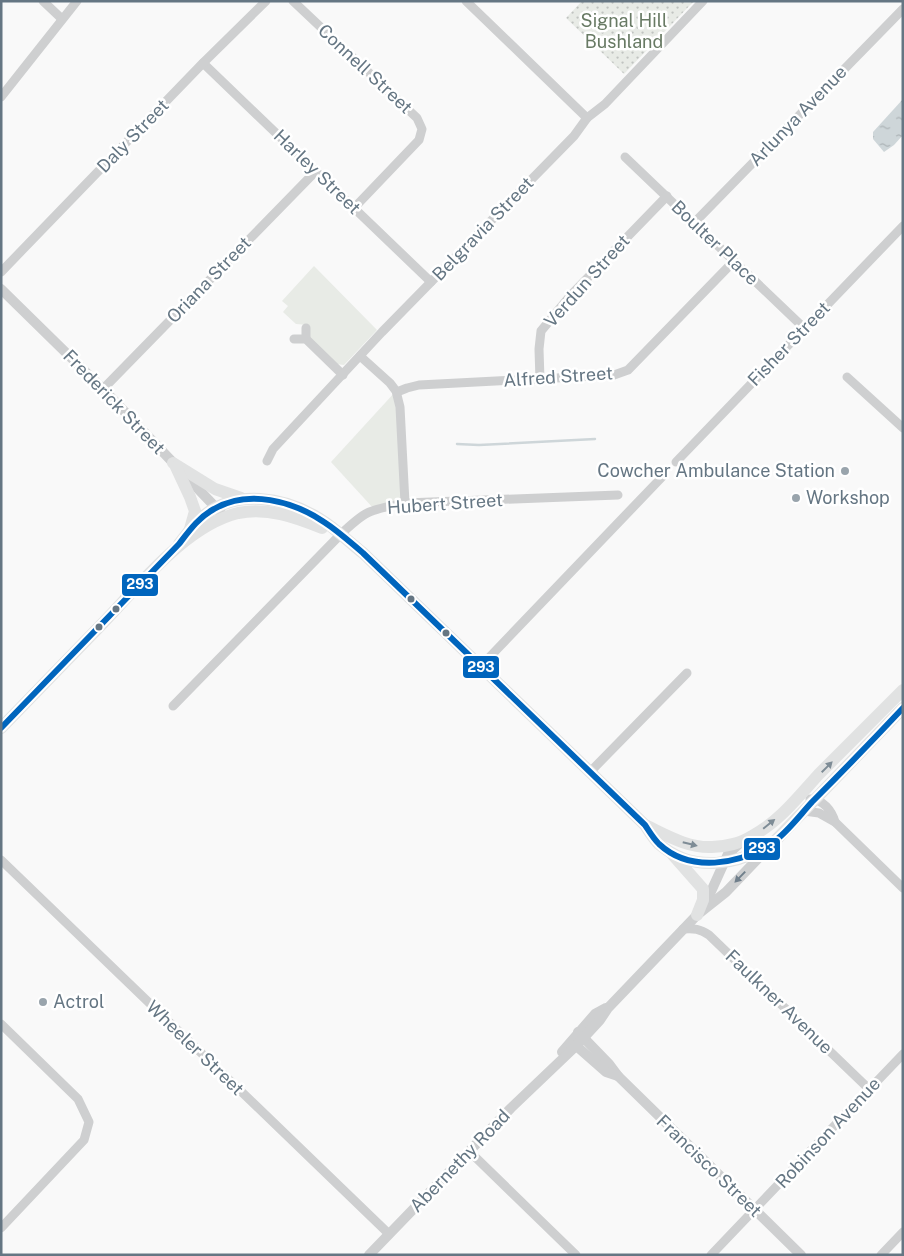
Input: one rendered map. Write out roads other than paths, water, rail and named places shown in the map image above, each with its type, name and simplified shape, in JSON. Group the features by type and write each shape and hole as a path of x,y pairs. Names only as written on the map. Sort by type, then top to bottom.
{"main road":[{"path":"174,465 215,489 244,499"},
{"path":"174,465 195,511 189,531"},
{"path":"179,544 220,513 227,502 244,499 271,500 298,508 322,520 363,553 645,825 658,843 682,864 703,889 700,912"},
{"path":"1,728 179,544 202,517 220,513 275,512 340,535"},
{"name":"Abernethy Road","path":"742,841 761,831 794,802 903,690"},
{"name":"Abernethy Road","path":"774,842 903,708"},
{"path":"645,825 694,846 720,846 742,841"},
{"path":"668,850 697,862 724,862 750,856 774,842"}],"street":[{"path":"43,1 62,20"},
{"path":"1,97 77,1"},
{"name":"Daly Street","path":"1,272 203,63 266,1"},
{"name":"Connell Street","path":"293,1 417,118 422,129 419,140 354,208"},
{"path":"466,1 587,118"},
{"name":"Belgravia Street","path":"266,461 273,449 360,356 574,136 587,118 605,104 703,1"},
{"name":"Arlunya Avenue","path":"694,223 903,9"},
{"name":"Harley Street","path":"203,63 431,282"},
{"name":"Boulter Place","path":"625,157 804,328"},
{"name":"Oriana Street","path":"103,389 315,172"},
{"name":"Verdun Street","path":"540,380 539,349 542,331 571,295 666,196"},
{"name":"Fisher Street","path":"676,462 903,226"},
{"name":"Alfred Street","path":"397,392 419,386 614,375 628,370 734,261"},
{"name":"Frederick Street","path":"1,289 103,389 220,513"},
{"path":"306,328 306,339"},
{"path":"294,339 306,339 343,375"},
{"path":"360,356 390,383 397,392 400,407 405,503"},
{"path":"847,377 903,428"},
{"path":"480,667 663,476"},
{"name":"Hubert Street","path":"173,706 340,535 358,517 365,513 374,509 405,503 618,495"},
{"path":"590,772 687,673"},
{"path":"794,802 804,799 816,799 822,802 833,814 835,822"},
{"path":"804,811 819,813 835,822 903,888"},
{"name":"Abernethy Road","path":"700,912 710,897 728,854 742,841"},
{"name":"Abernethy Road","path":"369,1255 552,1068 557,1059 574,1044 596,1014 608,1008 700,912 726,892 774,842"},
{"name":"Wheeler Street","path":"1,860 389,1234"},
{"name":"Faulkner Avenue","path":"684,929 698,929 709,935 869,1088"},
{"path":"1,1024 78,1099 89,1122 84,1140 1,1228"},
{"name":"Francisco Street","path":"581,1035 618,1076 801,1255"},
{"name":"Francisco Street","path":"574,1044 606,1072 618,1076"},
{"name":"Robinson Avenue","path":"711,1255 903,1054"},
{"path":"469,1151 576,1255"},
{"path":"881,1255 903,1232"}],"water":[{"path":"903,99 903,135 884,152 873,139 873,132"}],"waterway":[{"path":"457,444 479,445 595,439"}],"place":[{"name":"Cowcher Ambulance Station","path":"845,471"},
{"name":"Workshop","path":"796,498"},
{"name":"Actrol","path":"43,1002"}],"park label":[{"name":"Signal Hill Bushland","path":"624,31"}]}
